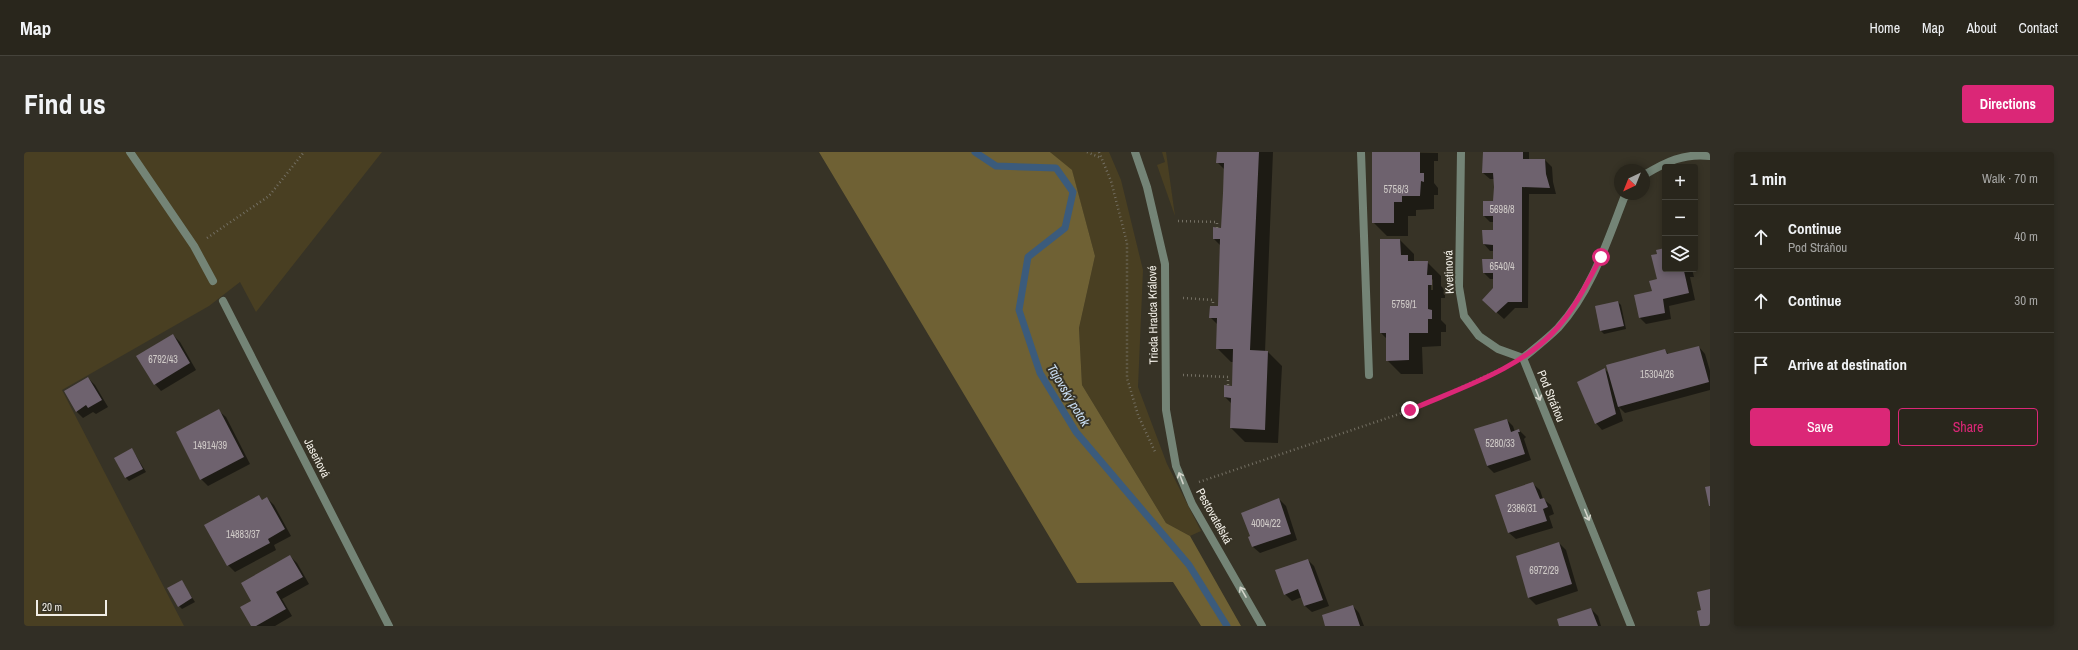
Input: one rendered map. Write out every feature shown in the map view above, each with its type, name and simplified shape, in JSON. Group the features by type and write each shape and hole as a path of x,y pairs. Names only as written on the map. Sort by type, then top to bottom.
{"street":[{"path":"130,152 194,246 213,281"},
{"name":"Trieda Hradca Králové","path":"1135,152 1147,188 1165,264 1166,410"},
{"path":"1361,152 1369,375"},
{"name":"Kvetinová","path":"1461,152 1459,286 1464,316 1479,336 1498,349 1523,358"},
{"path":"1650,172 1668,161 1695,154 1710,156"},
{"path":"1523,358 1558,328 1579,298 1601,257 1625,200"},
{"name":"Jaseňová","path":"223,301 389,626"},
{"name":"Pod Stráňou","path":"1523,358 1631,626"},
{"name":"Pestovateľská","path":"1166,410 1176,466 1184,487 1192,504 1262,626"}],"path":[{"path":"194,246 269,196 299,161 304,152"},
{"path":"1087,152 1102,158"},
{"path":"1178,222 1217,222 1217,228"},
{"path":"1183,298 1214,300 1213,306"},
{"path":"1196,482 1410,410 1523,358"},
{"path":"1183,375 1228,377 1228,386"}],"shaded area":[{"path":"24,152 382,152 256,312 240,282 209,306 62,390 184,626 24,626"},
{"path":"819,152 1050,152 1072,170 1095,256 1079,328 1082,385 1166,523 1190,536 1241,626 1201,626 1173,582 1077,583"},
{"path":"1050,152 1109,152 1121,180 1143,270 1138,387 1167,464 1201,531 1190,536 1166,523 1082,385 1079,328 1095,256 1072,171"},
{"path":"1162,152 1166,152 1175,216 1157,165 1165,162"}],"building":[{"path":"1217,152 1259,152 1250,350 1268,351 1265,430 1230,428 1231,398 1224,397 1224,385 1232,386 1233,349 1216,349 1217,318 1209,318 1210,306 1218,306 1220,239 1213,239 1213,227 1221,228 1224,163 1216,163"},
{"path":"1372,152 1420,152 1420,173 1424,173 1424,182 1421,181 1420,196 1402,196 1402,202 1394,202 1394,223 1372,223"},
{"path":"1483,152 1523,152 1523,159 1545,159 1546,174 1550,188 1522,187 1522,302 1508,302 1496,313 1482,300 1493,288 1493,273 1483,273 1482,259 1493,259 1493,245 1483,244 1482,230 1493,230 1493,216 1483,216 1483,201 1493,201 1494,187 1493,173 1482,173"},
{"path":"1380,239 1400,239 1401,255 1408,255 1408,261 1428,261 1427,275 1432,275 1432,285 1428,285 1428,309 1432,310 1432,319 1428,319 1428,333 1409,333 1409,360 1386,361 1386,333 1380,333"},
{"path":"1662,249 1662,272 1684,272 1689,293 1663,299 1665,313 1639,318 1634,295 1652,291 1649,281 1657,279 1651,255 1657,254 1656,250"},
{"path":"1618,301 1624,326 1600,331 1595,306"},
{"path":"173,334 190,363 154,385 136,356"},
{"path":"1699,346 1709,382 1618,407 1606,365 1665,349 1667,354"},
{"path":"1605,368 1616,414 1595,424 1577,382"},
{"path":"88,377 102,400 88,408 86,405 76,412 64,391"},
{"path":"219,409 244,457 200,480 176,432"},
{"path":"1507,419 1511,432 1519,429 1520,432 1518,432 1525,454 1487,466 1474,429"},
{"path":"132,448 143,469 125,478 114,458"},
{"path":"1533,482 1540,499 1544,498 1548,507 1543,509 1547,521 1508,533 1495,495"},
{"path":"1710,486 1710,506 1709,506 1705,487"},
{"path":"259,495 262,500 267,497 285,529 268,539 270,543 227,566 204,525"},
{"path":"1279,498 1291,534 1252,547 1248,537 1250,536 1241,513"},
{"path":"1559,542 1572,584 1528,598 1516,556"},
{"path":"290,555 303,577 276,592 286,609 256,626 251,626 240,607 251,601 241,583"},
{"path":"1308,559 1323,600 1304,606 1298,589 1284,595 1275,570"},
{"path":"182,580 192,598 178,607 167,588"},
{"path":"1710,589 1710,626 1700,626 1697,611 1701,610 1697,592"},
{"path":"1353,605 1360,626 1325,626 1322,615"},
{"path":"1591,608 1598,626 1559,626 1557,619"}],"waterway":[{"name":"Tajovský potok","path":"975,152 996,166 1056,168 1073,192 1065,228 1028,257 1019,310 1040,373 1076,432 1189,565 1227,626"}],"route":[{"path":"1410,410 1523,358 1558,328 1579,298 1601,257"}]}
